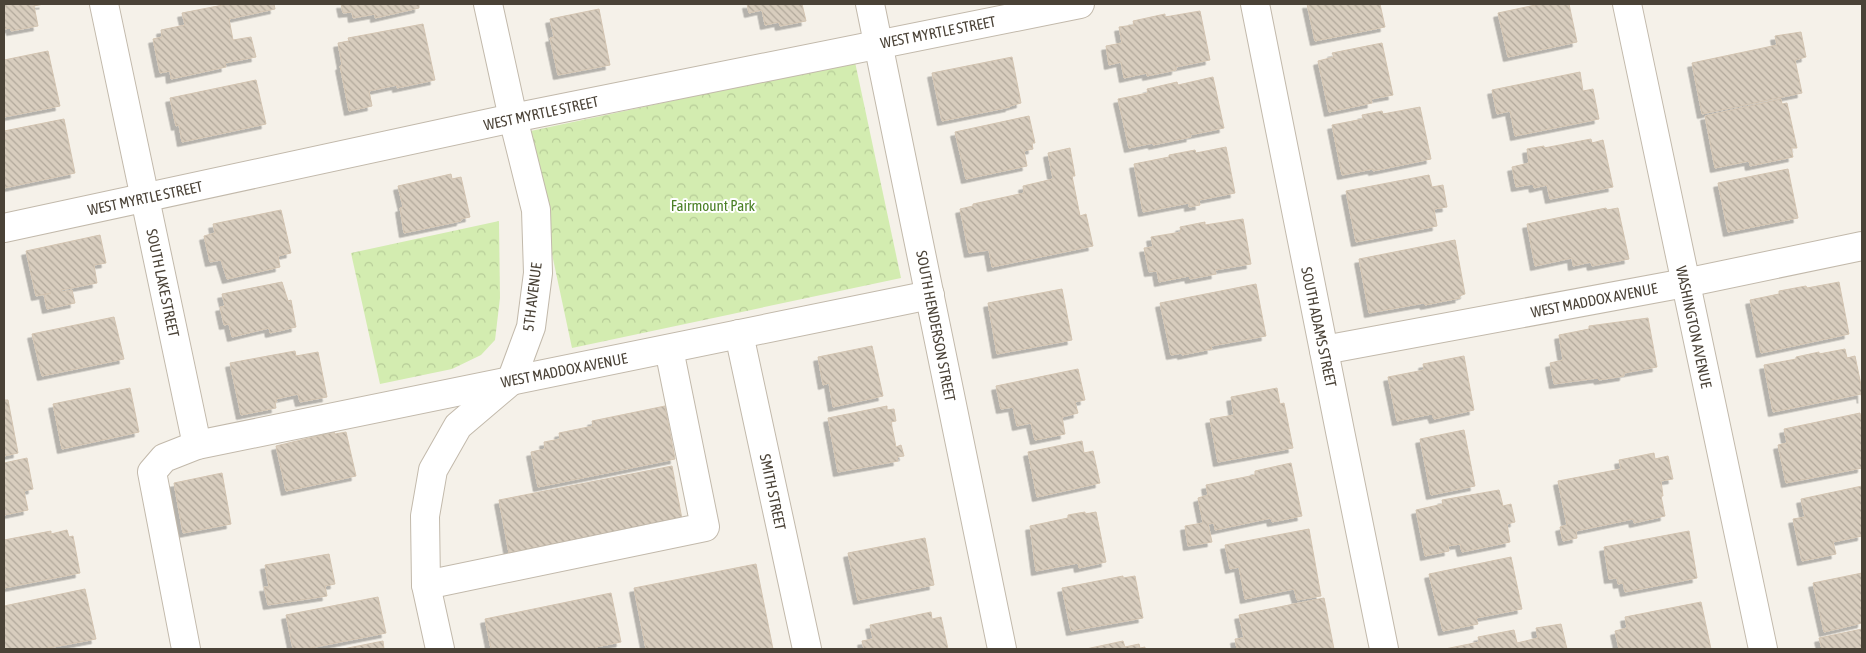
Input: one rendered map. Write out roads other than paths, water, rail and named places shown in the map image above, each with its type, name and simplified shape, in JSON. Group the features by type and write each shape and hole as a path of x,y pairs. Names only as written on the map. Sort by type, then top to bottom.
{"street":[{"name":"SOUTH LAKE STREET","path":"104,4 197,445"},
{"name":"5TH AVENUE","path":"440,649 426,585 425,516 432,470 458,426 511,381 531,327 538,273 536,210 513,118 488,4"},
{"name":"SOUTH HENDERSON STREET","path":"870,4 1002,649"},
{"name":"WEST MYRTLE STREET","path":"4,228 513,118 1080,4"},
{"name":"SOUTH ADAMS STREET","path":"1255,4 1293,206 1384,649"},
{"name":"WASHINGTON AVENUE","path":"1626,4 1763,649"},
{"name":"WEST MADDOX AVENUE","path":"1324,350 1685,283 1862,246"},
{"name":"WEST MADDOX AVENUE","path":"186,649 152,472 164,458 197,445 930,295"},
{"name":"SMITH STREET","path":"739,334 807,649"},
{"path":"426,585 704,527 669,349"}],"park label":[{"name":"Fairmount Park","path":"713,205"}]}
